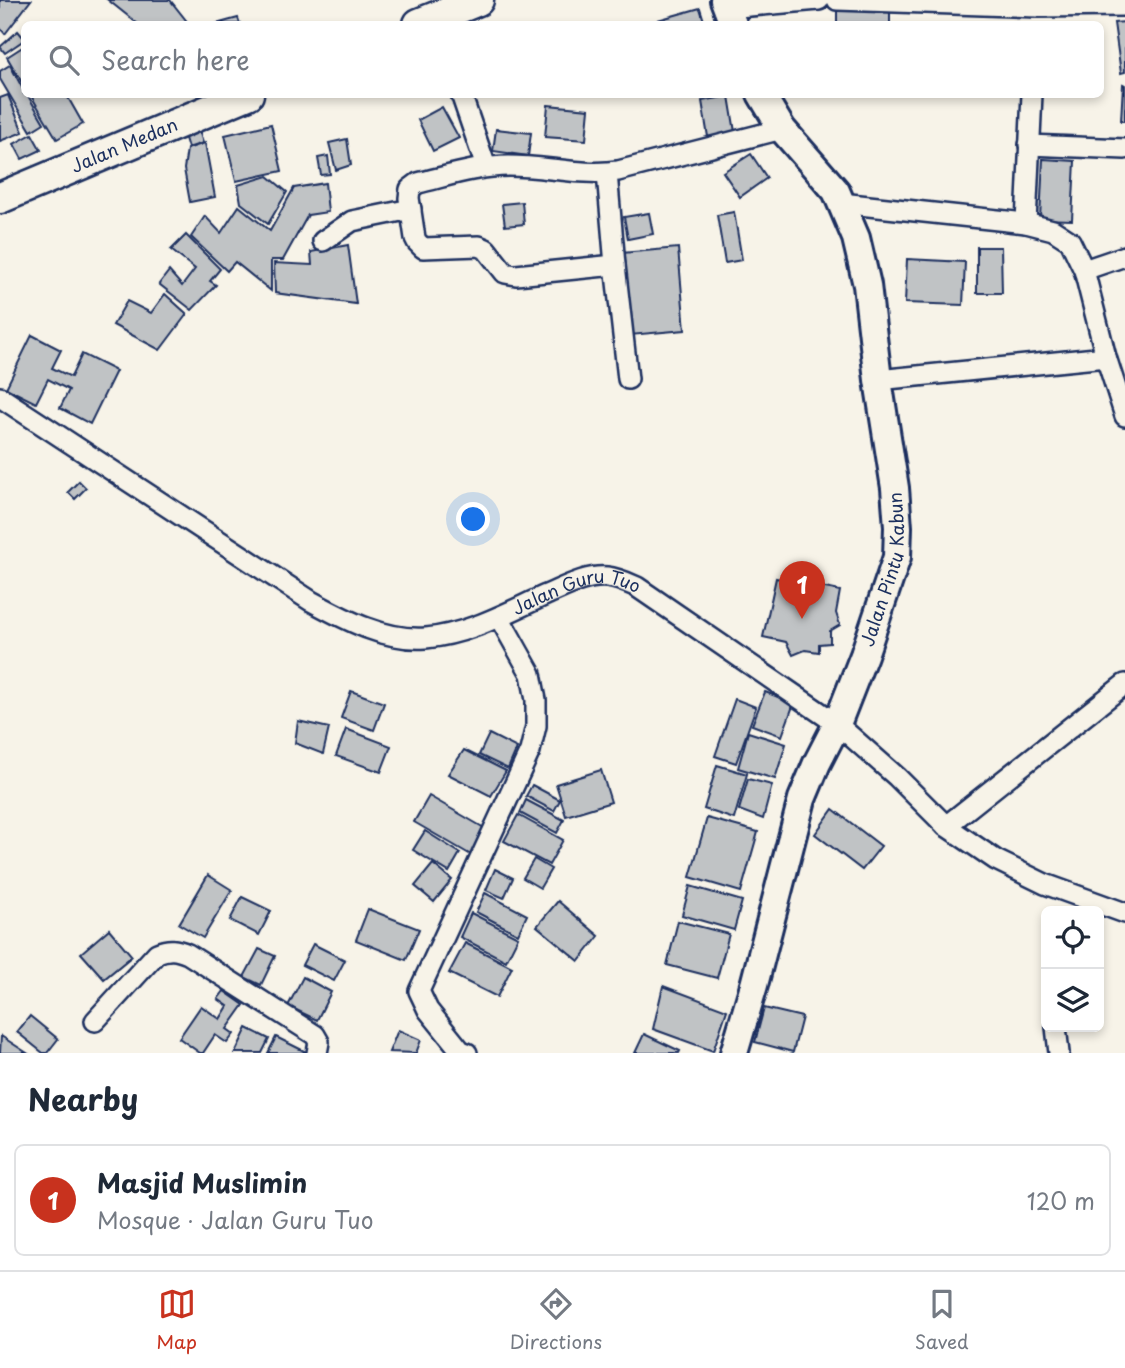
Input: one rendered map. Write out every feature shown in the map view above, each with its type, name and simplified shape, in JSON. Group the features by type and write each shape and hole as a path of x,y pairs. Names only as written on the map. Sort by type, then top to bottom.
{"main road":[{"path":"432,21 478,0"},
{"name":"Jalan Medan","path":"0,198 238,98"}],"street":[{"path":"728,11 819,0"},
{"path":"837,0 1037,16 1125,6"},
{"path":"462,98 486,167"},
{"name":"Jalan Pintu Kabun","path":"734,1053 802,799 864,655 897,557 898,527 867,285 856,239 836,191 782,128 763,98"},
{"path":"1026,223 1032,98"},
{"path":"615,265 516,275 505,273 486,249 479,246 424,248 415,238 409,192 412,186 418,183 486,167 510,166 607,173 782,128"},
{"path":"1029,145 1125,149"},
{"path":"607,173 628,379"},
{"path":"841,203 1026,223 1053,230 1070,241 1084,271 1106,357 1125,416"},
{"path":"323,241 352,221 411,209"},
{"path":"1084,271 1125,257"},
{"path":"878,380 1106,357"},
{"name":"Jalan Guru Tuo","path":"0,397 311,601 339,617 369,629 402,637 425,638 473,628 585,579 605,577 638,587 836,724 946,826 996,860 1045,884 1073,903 1125,913"},
{"path":"467,1053 461,1051 428,1010 419,991 530,751 536,726 536,700 531,674 499,617"},
{"path":"946,826 1125,684"},
{"path":"95,1021 157,953 177,949 315,1035 319,1042 317,1053"},
{"path":"1057,1032 1059,1053"}],"building":[{"path":"0,0 31,0 5,34 0,28"},
{"path":"108,0 170,0 187,21 134,21"},
{"path":"700,8 704,21 658,21"},
{"path":"837,9 890,11 890,21 837,21"},
{"path":"1125,22 1125,72 1121,73 1114,23"},
{"path":"18,31 21,34 21,42 5,53 0,47"},
{"path":"21,48 21,81 7,57"},
{"path":"10,65 21,85 21,98 29,98 44,123 31,131 0,79 0,71"},
{"path":"1123,84 1125,121 1121,121"},
{"path":"8,95 23,132 0,141 0,98"},
{"path":"32,98 68,98 83,124 57,139"},
{"path":"729,98 735,132 708,137 702,101"},
{"path":"548,105 589,109 586,140 545,137"},
{"path":"442,107 459,138 433,151 418,120"},
{"path":"271,124 282,171 236,181 225,135"},
{"path":"496,129 531,133 528,156 493,151"},
{"path":"199,130 203,143 188,148 184,135"},
{"path":"32,134 41,150 22,159 14,144"},
{"path":"347,139 351,165 336,170 329,143"},
{"path":"205,143 215,197 190,202 184,169 187,149"},
{"path":"751,154 767,178 740,197 723,172"},
{"path":"328,156 330,174 321,175 318,158"},
{"path":"1043,159 1075,161 1072,220 1040,219"},
{"path":"268,176 287,192 268,224 241,203 238,185"},
{"path":"325,183 328,212 308,215 283,260 271,260 271,291 235,262 227,271 191,237 205,216 221,233 239,206 270,231 294,188"},
{"path":"522,202 524,224 505,226 502,204"},
{"path":"734,212 742,260 725,263 717,215"},
{"path":"649,213 653,234 628,239 624,217"},
{"path":"186,235 220,269 210,281 216,285 192,310 159,284 169,271 182,286 195,269 171,250"},
{"path":"348,245 356,304 275,293 274,263 312,265 311,252"},
{"path":"977,247 1001,247 1002,293 977,293"},
{"path":"678,248 685,330 630,335 622,253"},
{"path":"907,259 965,262 963,305 905,303"},
{"path":"165,294 187,314 160,350 113,325 127,301 151,313"},
{"path":"32,335 61,350 52,368 71,377 82,354 116,371 90,424 60,408 69,390 48,379 36,403 6,388"},
{"path":"79,481 86,488 75,499 68,492"},
{"path":"776,578 840,591 836,613 840,625 830,631 830,643 819,644 819,652 805,650 793,655 786,642 763,637"},
{"path":"351,691 384,703 374,730 341,718"},
{"path":"765,692 794,703 782,736 752,725"},
{"path":"735,699 756,707 736,763 715,756"},
{"path":"298,721 329,728 323,754 295,743"},
{"path":"346,729 391,746 381,772 336,756"},
{"path":"748,732 786,744 775,779 738,768"},
{"path":"489,734 517,748 508,769 479,755"},
{"path":"464,750 506,771 491,796 448,774"},
{"path":"717,765 747,774 734,819 704,809"},
{"path":"601,770 611,802 566,816 556,784"},
{"path":"748,779 772,785 763,819 739,810"},
{"path":"532,785 560,800 554,811 526,796"},
{"path":"429,796 486,829 471,855 414,822"},
{"path":"526,800 564,820 557,833 520,813"},
{"path":"833,809 881,846 862,870 815,834"},
{"path":"518,815 563,840 549,865 504,841"},
{"path":"707,818 758,832 741,892 690,877"},
{"path":"425,831 460,853 449,872 413,850"},
{"path":"534,859 551,869 540,888 523,878"},
{"path":"433,864 452,880 434,902 415,886"},
{"path":"495,869 513,878 504,898 486,890"},
{"path":"208,875 232,890 203,938 179,924"},
{"path":"690,886 742,901 734,930 682,915"},
{"path":"485,893 527,915 518,934 476,912"},
{"path":"242,897 271,911 259,935 230,920"},
{"path":"558,901 599,936 579,961 537,926"},
{"path":"368,909 419,929 406,960 356,940"},
{"path":"471,913 518,937 506,961 460,937"},
{"path":"678,921 729,934 717,978 667,965"},
{"path":"109,929 132,956 104,979 81,953"},
{"path":"465,943 512,967 497,997 449,973"},
{"path":"313,944 345,960 334,981 302,965"},
{"path":"259,949 275,956 261,985 244,977"},
{"path":"303,977 331,992 317,1020 288,1006"},
{"path":"663,986 727,1010 713,1051 653,1029"},
{"path":"224,991 244,1005 227,1029 234,1034 227,1043 215,1035 203,1053 200,1053 179,1038 201,1006 220,1019 228,1006 218,999"},
{"path":"764,1008 802,1017 793,1052 755,1042"},
{"path":"30,1016 58,1039 47,1053 43,1053 17,1032"},
{"path":"247,1028 269,1039 262,1053 235,1053"},
{"path":"398,1030 421,1040 416,1053 389,1052"},
{"path":"644,1034 680,1051 679,1053 635,1053"},
{"path":"1,1036 27,1053 0,1053"},
{"path":"276,1037 308,1053 268,1053"}],"place":[{"name":"Masjid Muslimin","path":"802,619"}]}
